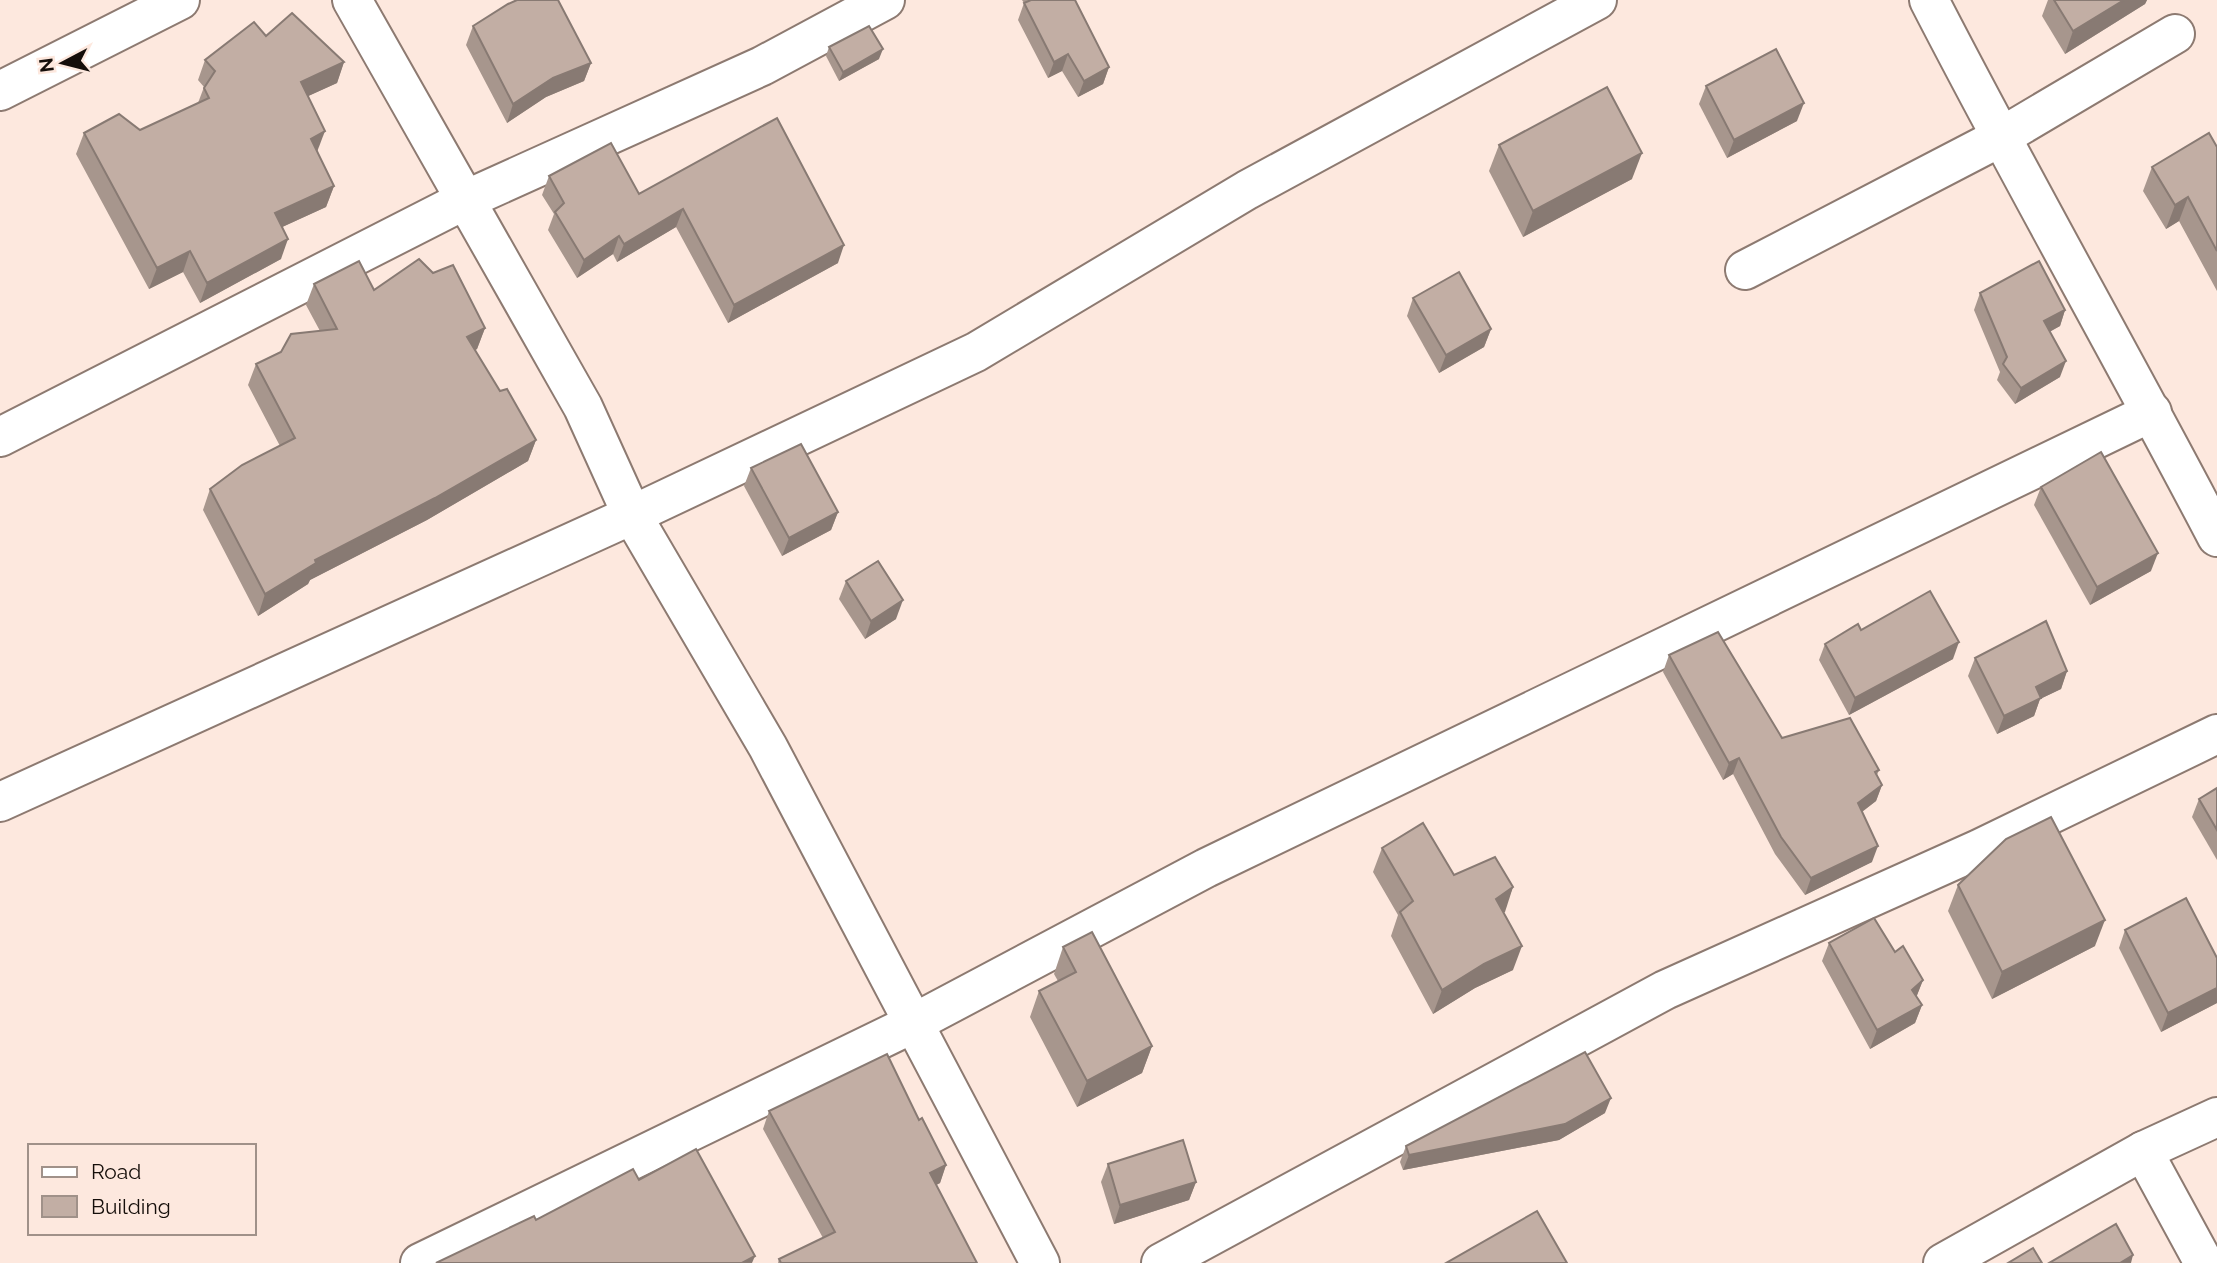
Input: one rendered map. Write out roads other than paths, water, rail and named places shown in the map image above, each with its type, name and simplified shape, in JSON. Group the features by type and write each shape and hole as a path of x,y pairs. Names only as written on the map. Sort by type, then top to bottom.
{"street":[{"path":"0,91 180,0"},
{"path":"352,0 463,201 583,407 632,515 768,747 1040,1263"},
{"path":"0,436 463,201 762,66 885,0"},
{"path":"0,802 632,515 975,352 1247,190 1597,0"},
{"path":"1929,0 2000,138 2152,412 2217,537"},
{"path":"1745,270 2000,138 2175,34"},
{"path":"420,1263 912,1024 1206,868 2152,412"},
{"path":"1161,1263 1665,990 1979,849 2217,734"},
{"path":"1943,1263 2143,1151 2217,1117"},
{"path":"2143,1151 2204,1263"}]}
